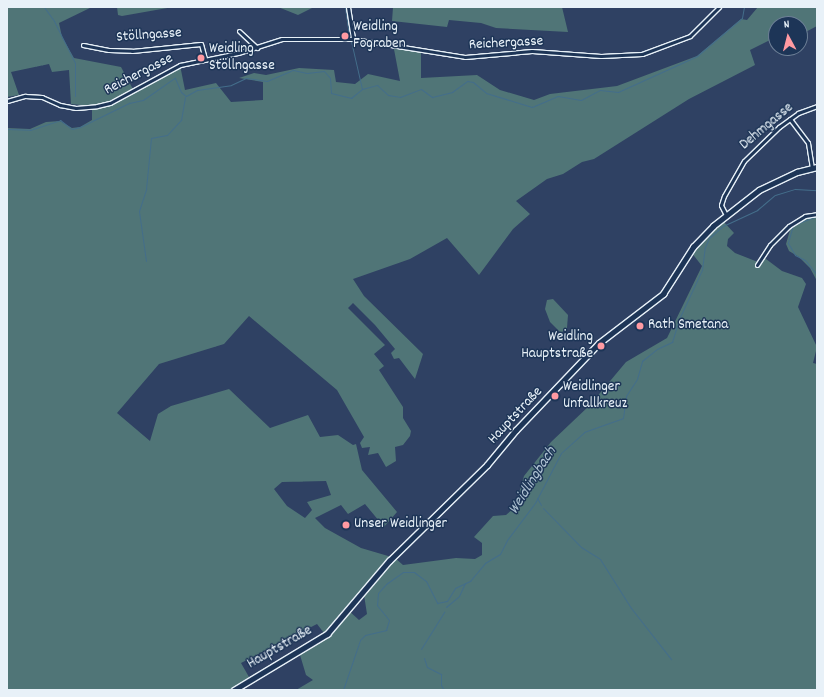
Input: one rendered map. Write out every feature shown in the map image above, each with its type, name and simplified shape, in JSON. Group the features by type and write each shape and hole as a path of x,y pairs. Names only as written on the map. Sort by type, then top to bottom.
{"main road":[{"name":"Hauptstraße","path":"234,690 327,634 389,561 487,465 516,430 603,340 663,294 697,242 726,214 759,190 797,172 814,168"}],"street":[{"path":"348,7 353,39"},
{"name":"Reichergasse","path":"7,101 25,96 42,97 60,105 76,108 97,106 110,103 180,65 257,48 282,39 311,37 353,39 465,57 532,51 629,55 642,54 690,36 719,7"},
{"path":"239,31 257,48"},
{"name":"Stöllngasse","path":"83,45 109,50 132,51 200,44 204,59"},
{"name":"Dehmgasse","path":"726,214 721,206 724,196 744,161 790,119 798,113 817,106"},
{"path":"790,119 808,143 814,168"},
{"path":"757,265 770,245 788,226 805,216 817,214"}],"green space":[{"path":"7,7 92,7 59,23 62,37 74,58 121,67 134,91 180,65 185,90 216,83 231,102 263,100 263,82 239,78 254,73 266,75 299,68 334,70 336,82 355,84 368,74 400,81 393,44 421,49 421,78 477,75 500,90 534,100 550,94 617,86 697,56 741,19 747,20 758,7 817,7 817,26 808,31 808,16 768,16 768,41 750,50 755,65 689,99 594,159 582,162 563,174 547,179 516,201 530,214 513,229 479,275 447,238 410,259 353,279 364,296 423,354 415,379 399,358 394,359 391,353 395,349 375,325 353,303 348,308 385,345 374,354 384,366 379,370 403,407 403,418 411,431 410,436 403,445 395,447 396,461 386,467 378,453 368,455 370,447 362,448 360,443 364,437 337,390 249,316 224,344 159,364 117,413 150,441 158,414 171,406 229,389 270,428 308,415 320,437 338,435 353,445 356,444 362,470 397,512 384,527 365,504 348,514 341,505 315,518 325,528 361,548 395,558 403,565 456,558 475,559 482,555 482,543 474,537 493,516 506,515 515,507 524,476 551,442 590,405 626,362 667,338 702,266 691,252 701,238 723,221 734,233 728,239 727,246 735,253 758,262 762,256 782,271 802,278 806,284 798,307 817,347 813,363 817,364 817,690 296,690 313,680 306,675 300,655 238,690 7,690 7,128 30,129 46,122 60,121 72,128 80,127 92,120 92,110 100,107 71,104 69,70 52,72 49,64 11,72 19,95 7,97","holes":["326,481 331,495 307,502 312,510 305,518 287,506 274,489 282,482","366,591 364,595 367,614 359,620 348,610 361,600 361,595","317,624 324,633 249,677 241,663"]},
{"path":"117,7 173,7 122,16 118,15"},
{"path":"278,7 314,7 298,15"},
{"path":"393,7 562,7 568,32 496,28 481,23 449,20 447,27 392,21"},
{"path":"817,213 817,281 810,268 799,257 789,251 786,244 792,223"},
{"path":"553,299 568,315 567,328 561,333 550,322 545,309 547,300"}],"waterway":[{"path":"44,7 54,21 75,63 75,96"},
{"path":"345,7 349,34"},
{"path":"7,129 30,130 60,120 72,129 80,127 129,103 143,100 175,78 181,92 186,96 197,90 231,85 246,78 267,81 293,70 307,73 324,71 330,78 331,93 351,98 362,89 377,85 388,95 400,97 421,89 432,97 452,92 467,81 473,82 486,93 532,107 558,96 581,100 600,90 618,92 697,56 742,18 744,7"},
{"path":"351,41 362,89"},
{"path":"146,261 139,211 146,189 151,138 167,135 181,120 185,97"},
{"name":"Weidlingbach","path":"343,690 360,640 365,635 386,630 389,620 377,605 378,593 386,584 403,572 414,572 426,581 437,603 447,601 455,588 470,581 485,563 500,554 507,540 535,503 561,453 584,432 623,418 626,396 637,379 642,361 657,349 672,342 679,319 702,270 705,247 709,238 723,226 757,210 775,195 795,189 817,190"},
{"path":"817,216 793,225 788,243 795,255 805,260 817,275"},
{"name":"Weidlingbach","path":"537,498 541,505"},
{"path":"543,508 581,547 600,559 631,608 671,659"},
{"path":"446,607 459,596 465,583"},
{"path":"421,649 444,612"},
{"path":"424,658 427,667 441,674 441,685 444,690"}],"place":[{"name":"Weidling Fograben","path":"345,36"},
{"name":"Weidling Stöllngasse","path":"201,58"},
{"name":"Rath Smetana","path":"640,326"},
{"name":"Weidling Hauptstraße","path":"601,346"},
{"name":"Weidlinger Unfallkreuz","path":"555,396"},
{"name":"Unser Weidlinger","path":"346,525"}]}
